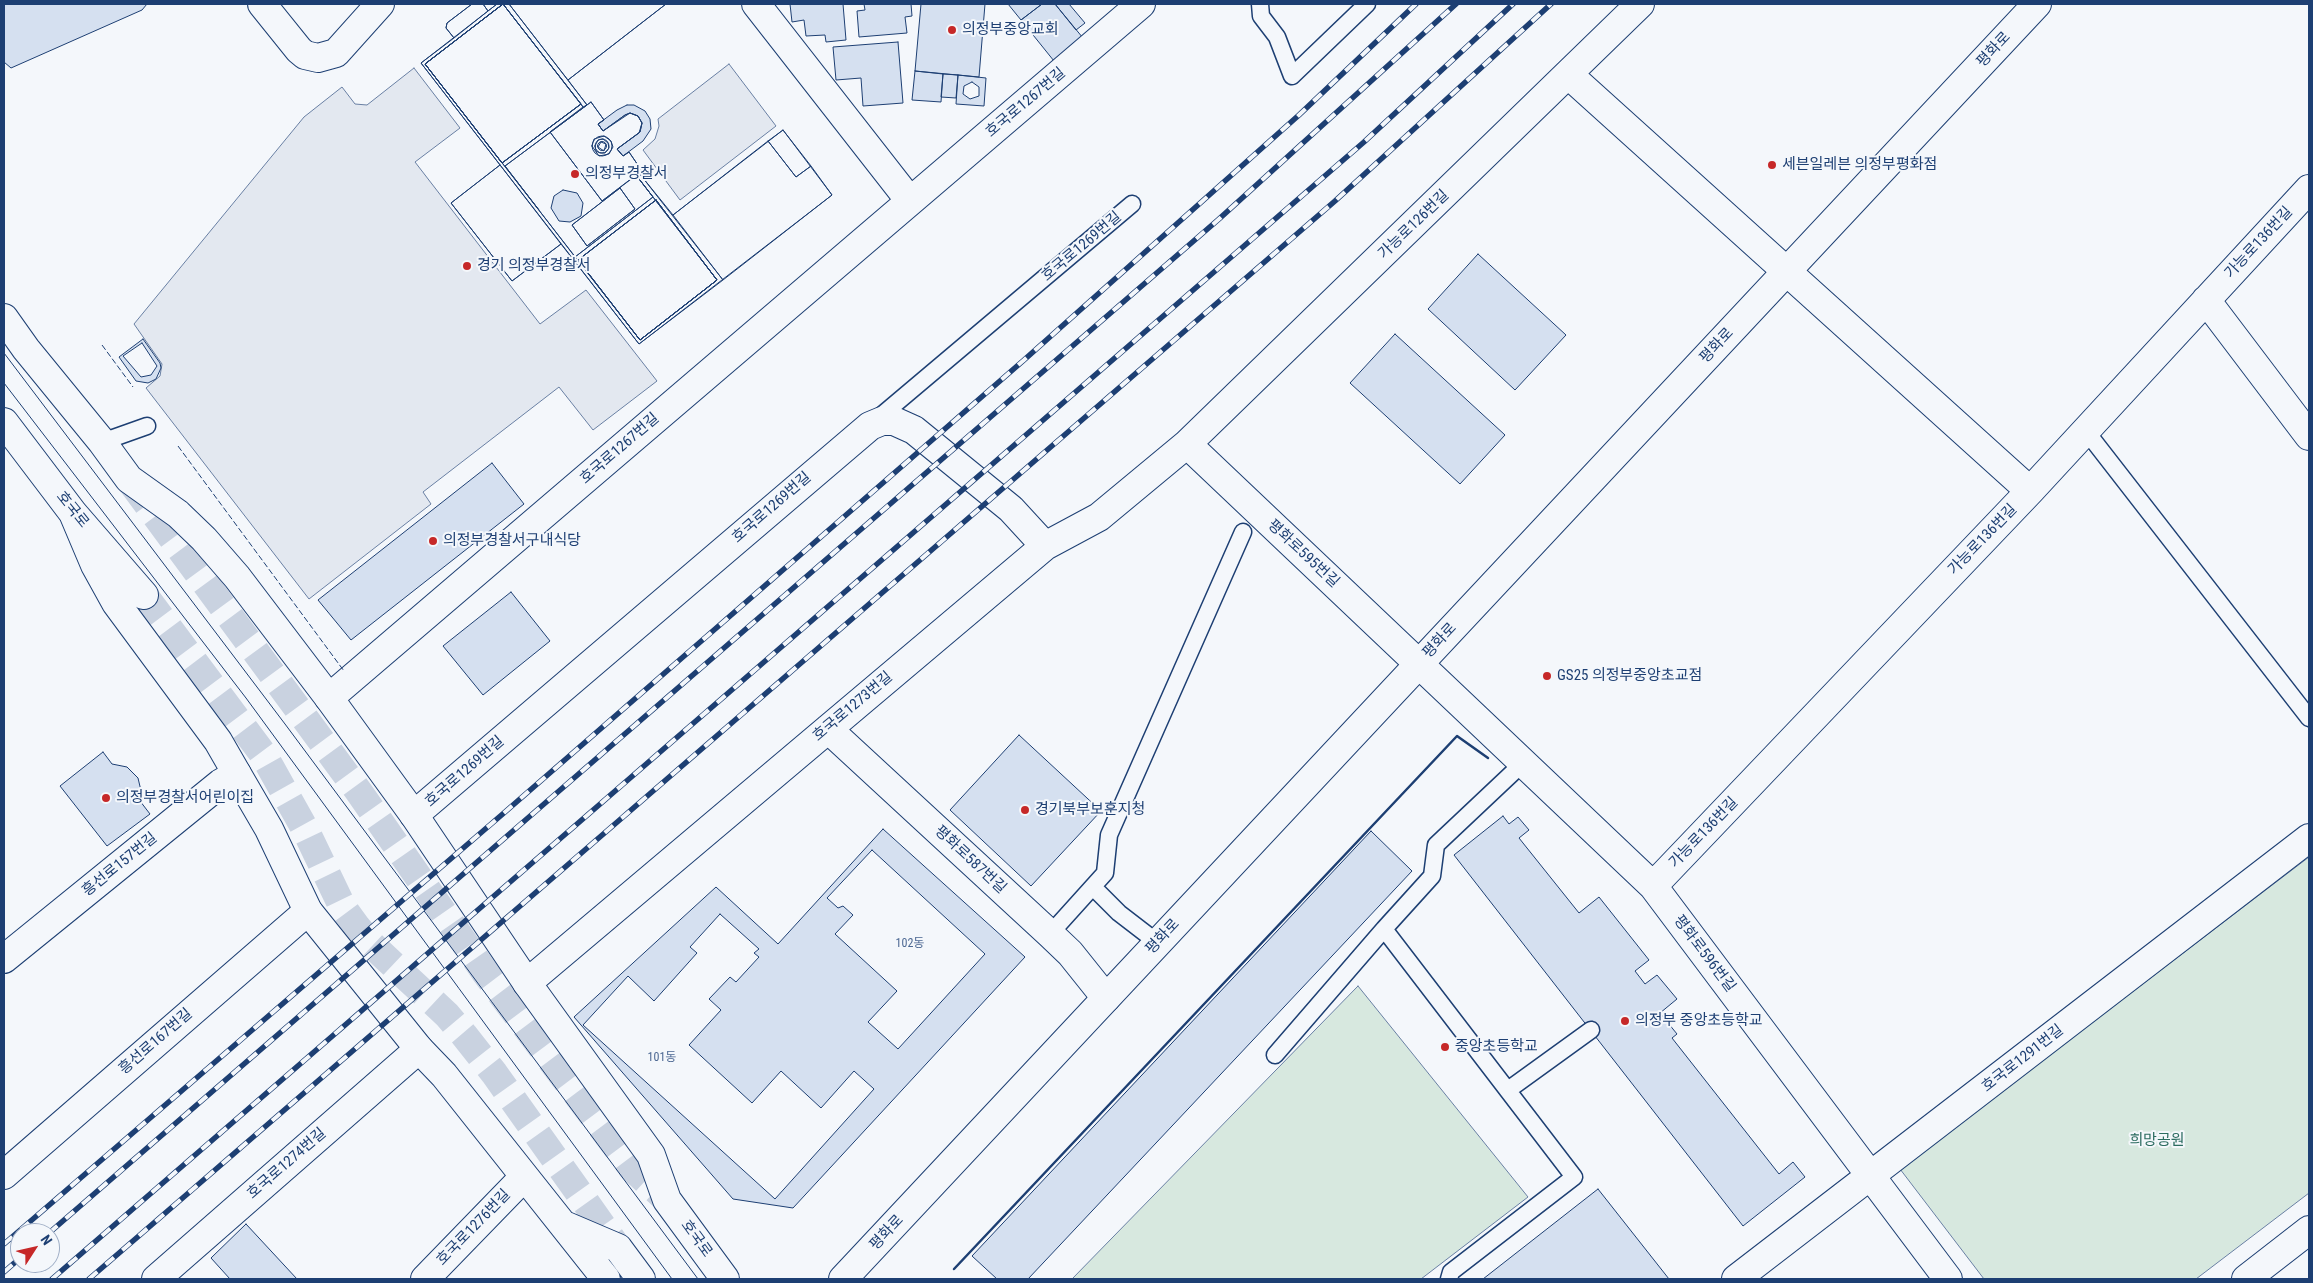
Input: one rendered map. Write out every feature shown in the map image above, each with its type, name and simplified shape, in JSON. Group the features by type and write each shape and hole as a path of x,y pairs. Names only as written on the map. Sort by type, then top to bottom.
{"street":[{"path":"262,4 299,50 305,55 318,58 336,53 380,4"},
{"path":"756,4 910,201"},
{"name":"호국로1267번길","path":"329,698 1142,4"},
{"name":"가능로126번길","path":"1187,444 1640,4"},
{"name":"평화로","path":"843,1279 2037,4"},
{"path":"1569,74 2030,491"},
{"name":"가능로136번길","path":"1653,886 2030,491 2309,189"},
{"path":"2206,300 2309,436"},
{"path":"4,310 26,349"},
{"path":"4,318 26,349 102,442"},
{"path":"870,426 882,421 894,421 914,430 1011,509 1045,546"},
{"name":"호국로","path":"4,422 72,513 144,595"},
{"name":"호국로1269번길","path":"414,815 870,426"},
{"name":"호국로","path":"102,442 129,479 178,514 204,539 237,577 329,698 414,815 527,982 651,1154 667,1200 725,1279"},
{"name":"호국로1273번길","path":"527,982 1045,546 1099,517 1187,444"},
{"name":"평화로595번길","path":"1187,444 1419,664"},
{"path":"72,513 95,565 116,603 218,741 269,829 308,911 419,1049 444,1075 606,1279"},
{"name":"평화로596번길","path":"1419,664 1653,886 1948,1279"},
{"name":"평화로587번길","path":"828,729 1070,953 1106,998"},
{"name":"흥선로157번길","path":"4,959 221,784 237,774"},
{"name":"호국로1291번길","path":"1736,1279 2309,838"},
{"name":"흥선로167번길","path":"4,1174 308,911"},
{"name":"호국로1274번길","path":"156,1279 419,1049"},
{"name":"호국로1276번길","path":"425,1279 524,1177"},
{"path":"562,1224 618,1248 641,1279"},
{"path":"2259,1276 2309,1230"},
{"path":"618,1248 620,1279"}],"lane":[{"path":"1260,4 1261,16 1277,37 1292,76 1367,4"},
{"name":"호국로1269번길","path":"870,426 1132,204"},
{"path":"102,442 148,426"},
{"path":"2086,431 2309,718"},
{"path":"1050,934 1106,874 1108,835 1243,532"},
{"path":"1275,1055 1432,876 1436,844 1523,763"},
{"path":"1093,887 1119,913 1158,943"},
{"path":"1384,929 1574,1177 1450,1272 1449,1279"},
{"path":"1508,1090 1591,1030"}],"green space":[{"name":"희망공원","path":"2309,857 2309,1193 2196,1279 1984,1279 1900,1169"},
{"path":"1358,986 1528,1197 1421,1279 1072,1279"}],"shaded area":[{"path":"729,64 776,126 680,200 643,150 655,139 659,126 658,119"},
{"path":"414,68 460,128 415,162 540,324 586,290 657,381 593,430 559,387 423,492 431,504 309,599 146,388 160,376 162,364 134,324 304,117 342,87 355,104 367,105"}],"building":[{"path":"4,4 147,4 142,10 11,68 4,62"},
{"name":"의정부경찰서","path":"472,4 483,4 488,11 497,4 503,4 425,64 539,210 505,166 591,102 604,120 598,124 603,131 625,115 630,113 638,116 642,123 640,132 617,149 623,156 629,152 642,171 639,173 673,215 783,130 832,195 639,344 561,244 512,281 451,203 500,165 421,63 454,38 446,28 447,23","holes":["604,136 611,141 613,147 609,154 599,156 592,146 594,139","620,188 635,209 587,246 572,225","563,190 577,193 583,203 581,216 570,222 559,221 551,208 554,196","653,197 717,280 640,340 575,257"]},
{"path":"472,4 483,4 488,11 454,38 446,28 447,23"},
{"path":"497,4 503,4 509,4 587,105 505,166 575,257 653,197 636,175 639,173 723,280 639,344 421,63","holes":["503,4 581,104 502,163 425,64","656,200 717,280 640,340 578,260"]},
{"path":"503,4 666,4 568,80 587,105 583,107 581,104 502,163 425,64"},
{"path":"503,4 581,104 502,163 425,64"},
{"path":"503,4 583,107 550,132 602,201 636,175 717,280 640,340 425,64"},
{"path":"503,4 581,104 502,163 425,64"},
{"path":"509,4 666,4 568,80"},
{"path":"790,4 843,4 846,40 826,42 825,35 806,36 804,20 792,22"},
{"path":"864,4 911,4 912,16 905,17 907,33 859,37 857,11 865,10"},
{"path":"921,4 985,4 979,77 915,71"},
{"path":"1008,4 1042,4 1021,20"},
{"path":"1042,4 1055,4 1083,38 1054,61 1021,20"},
{"path":"1055,4 1069,4 1085,23 1076,30"},
{"path":"898,42 903,103 863,106 861,78 836,80 833,47"},
{"path":"915,71 943,74 941,102 912,100"},
{"path":"943,74 958,75 956,98 941,97"},
{"path":"958,75 986,78 984,106 956,104"},
{"path":"972,82 979,87 979,96 970,99 963,94 964,86"},
{"path":"591,102 604,120 598,124 603,131 630,113 638,116 642,123 639,133 617,149 623,156 629,152 642,171 602,201 550,132"},
{"path":"627,105 634,105 645,111 650,119 651,129 643,141 623,156 617,149 640,132 642,123 638,116 630,113 625,115 603,131 598,124"},
{"path":"783,130 811,166 796,177 768,141"},
{"path":"602,136 609,139 612,146 609,153 602,156 595,153 592,146 595,139"},
{"name":"의정부경찰서","path":"602,139 607,141 609,146 607,151 602,153 597,151 595,146 597,141"},
{"name":"의정부경찰서","path":"603,139 608,143 609,148 605,153 596,151 595,146 598,140","holes":["601,142 606,144 604,151 598,147"]},
{"path":"768,141 796,177 811,166 832,195 723,280 673,215"},
{"path":"602,142 606,146 602,150 598,146"},
{"path":"500,165 561,244 512,281 451,203"},
{"path":"620,188 635,209 587,246 572,225"},
{"name":"의정부경찰서","path":"656,200 717,280 640,340 578,260"},
{"name":"의정부경찰서","path":"656,200 717,280 640,340 578,260"},
{"name":"의정부경찰서","path":"656,200 717,280 640,340 578,260"},
{"path":"1478,254 1566,335 1515,390 1428,309"},
{"path":"1395,334 1505,435 1460,484 1350,383"},
{"path":"143,339 160,363 161,368 156,379 148,383 136,381 119,357"},
{"path":"142,343 157,366 151,375 141,377 123,356"},
{"path":"492,463 524,504 351,640 318,600"},
{"path":"511,592 550,641 483,695 443,646"},
{"name":"경기북부보훈지청","path":"1019,735 1101,811 1031,886 950,810"},
{"name":"의정부경찰서어린이집","path":"103,752 112,764 127,767 138,778 142,795 140,801 150,814 107,846 60,786"},
{"name":"의정부 중앙초등학교","path":"1503,816 1509,824 1518,817 1529,830 1519,838 1579,913 1599,897 1649,960 1635,971 1645,984 1657,975 1677,999 1660,1013 1677,1034 1672,1038 1779,1174 1793,1162 1805,1177 1743,1226 1454,855"},
{"path":"883,829 1025,957 793,1208 733,1199 574,1017 716,887 778,944"},
{"path":"1371,831 1412,871 1028,1279 997,1279 972,1256"},
{"path":"872,850 985,954 898,1049 868,1022 897,991 835,934 853,915 843,906 838,908 827,898"},
{"path":"720,914 759,949 754,953 759,957 736,982 730,977 709,999 721,1010 689,1045 752,1103 781,1071 821,1108 854,1071 874,1089 775,1199 583,1025 628,976 654,1001 697,953 690,947"},
{"path":"1598,1189 1669,1279 1483,1279"},
{"path":"246,1224 297,1279 230,1279 211,1258"}],"tunnel":[{"path":"131,482 359,792 484,971 632,1168 667,1200"},
{"path":"144,595 263,754 305,829 343,908 372,945 447,1015 464,1035 494,1073 618,1248"}],"tram line":[{"path":"4,353 285,724 698,1279"},
{"path":"4,383 246,698 672,1279"}],"railway":[{"path":"4,1244 505,812 1024,360 1299,115 1416,4"},
{"path":"60,1223 1219,219 1456,4"},
{"path":"52,1279 1364,142 1513,4"},
{"path":"89,1279 1335,201 1551,4"},
{"path":"4,1272 10,1267"}],"fence":[{"path":"102,345 133,387"},
{"path":"178,446 344,671"}],"wall":[{"path":"954,1269 1457,736 1488,758"}],"place":[{"name":"의정부중앙교회","path":"952,30"},
{"name":"세븐일레븐 의정부평화점","path":"1772,165"},
{"name":"의정부경찰서","path":"575,174"},
{"name":"경기 의정부경찰서","path":"467,266"},
{"name":"의정부경찰서구내식당","path":"433,541"},
{"name":"GS25 의정부중앙초교점","path":"1547,676"},
{"name":"의정부경찰서어린이집","path":"106,798"},
{"name":"경기북부보훈지청","path":"1025,810"},
{"name":"의정부 중앙초등학교","path":"1625,1021"},
{"name":"중앙초등학교","path":"1445,1047"}]}
